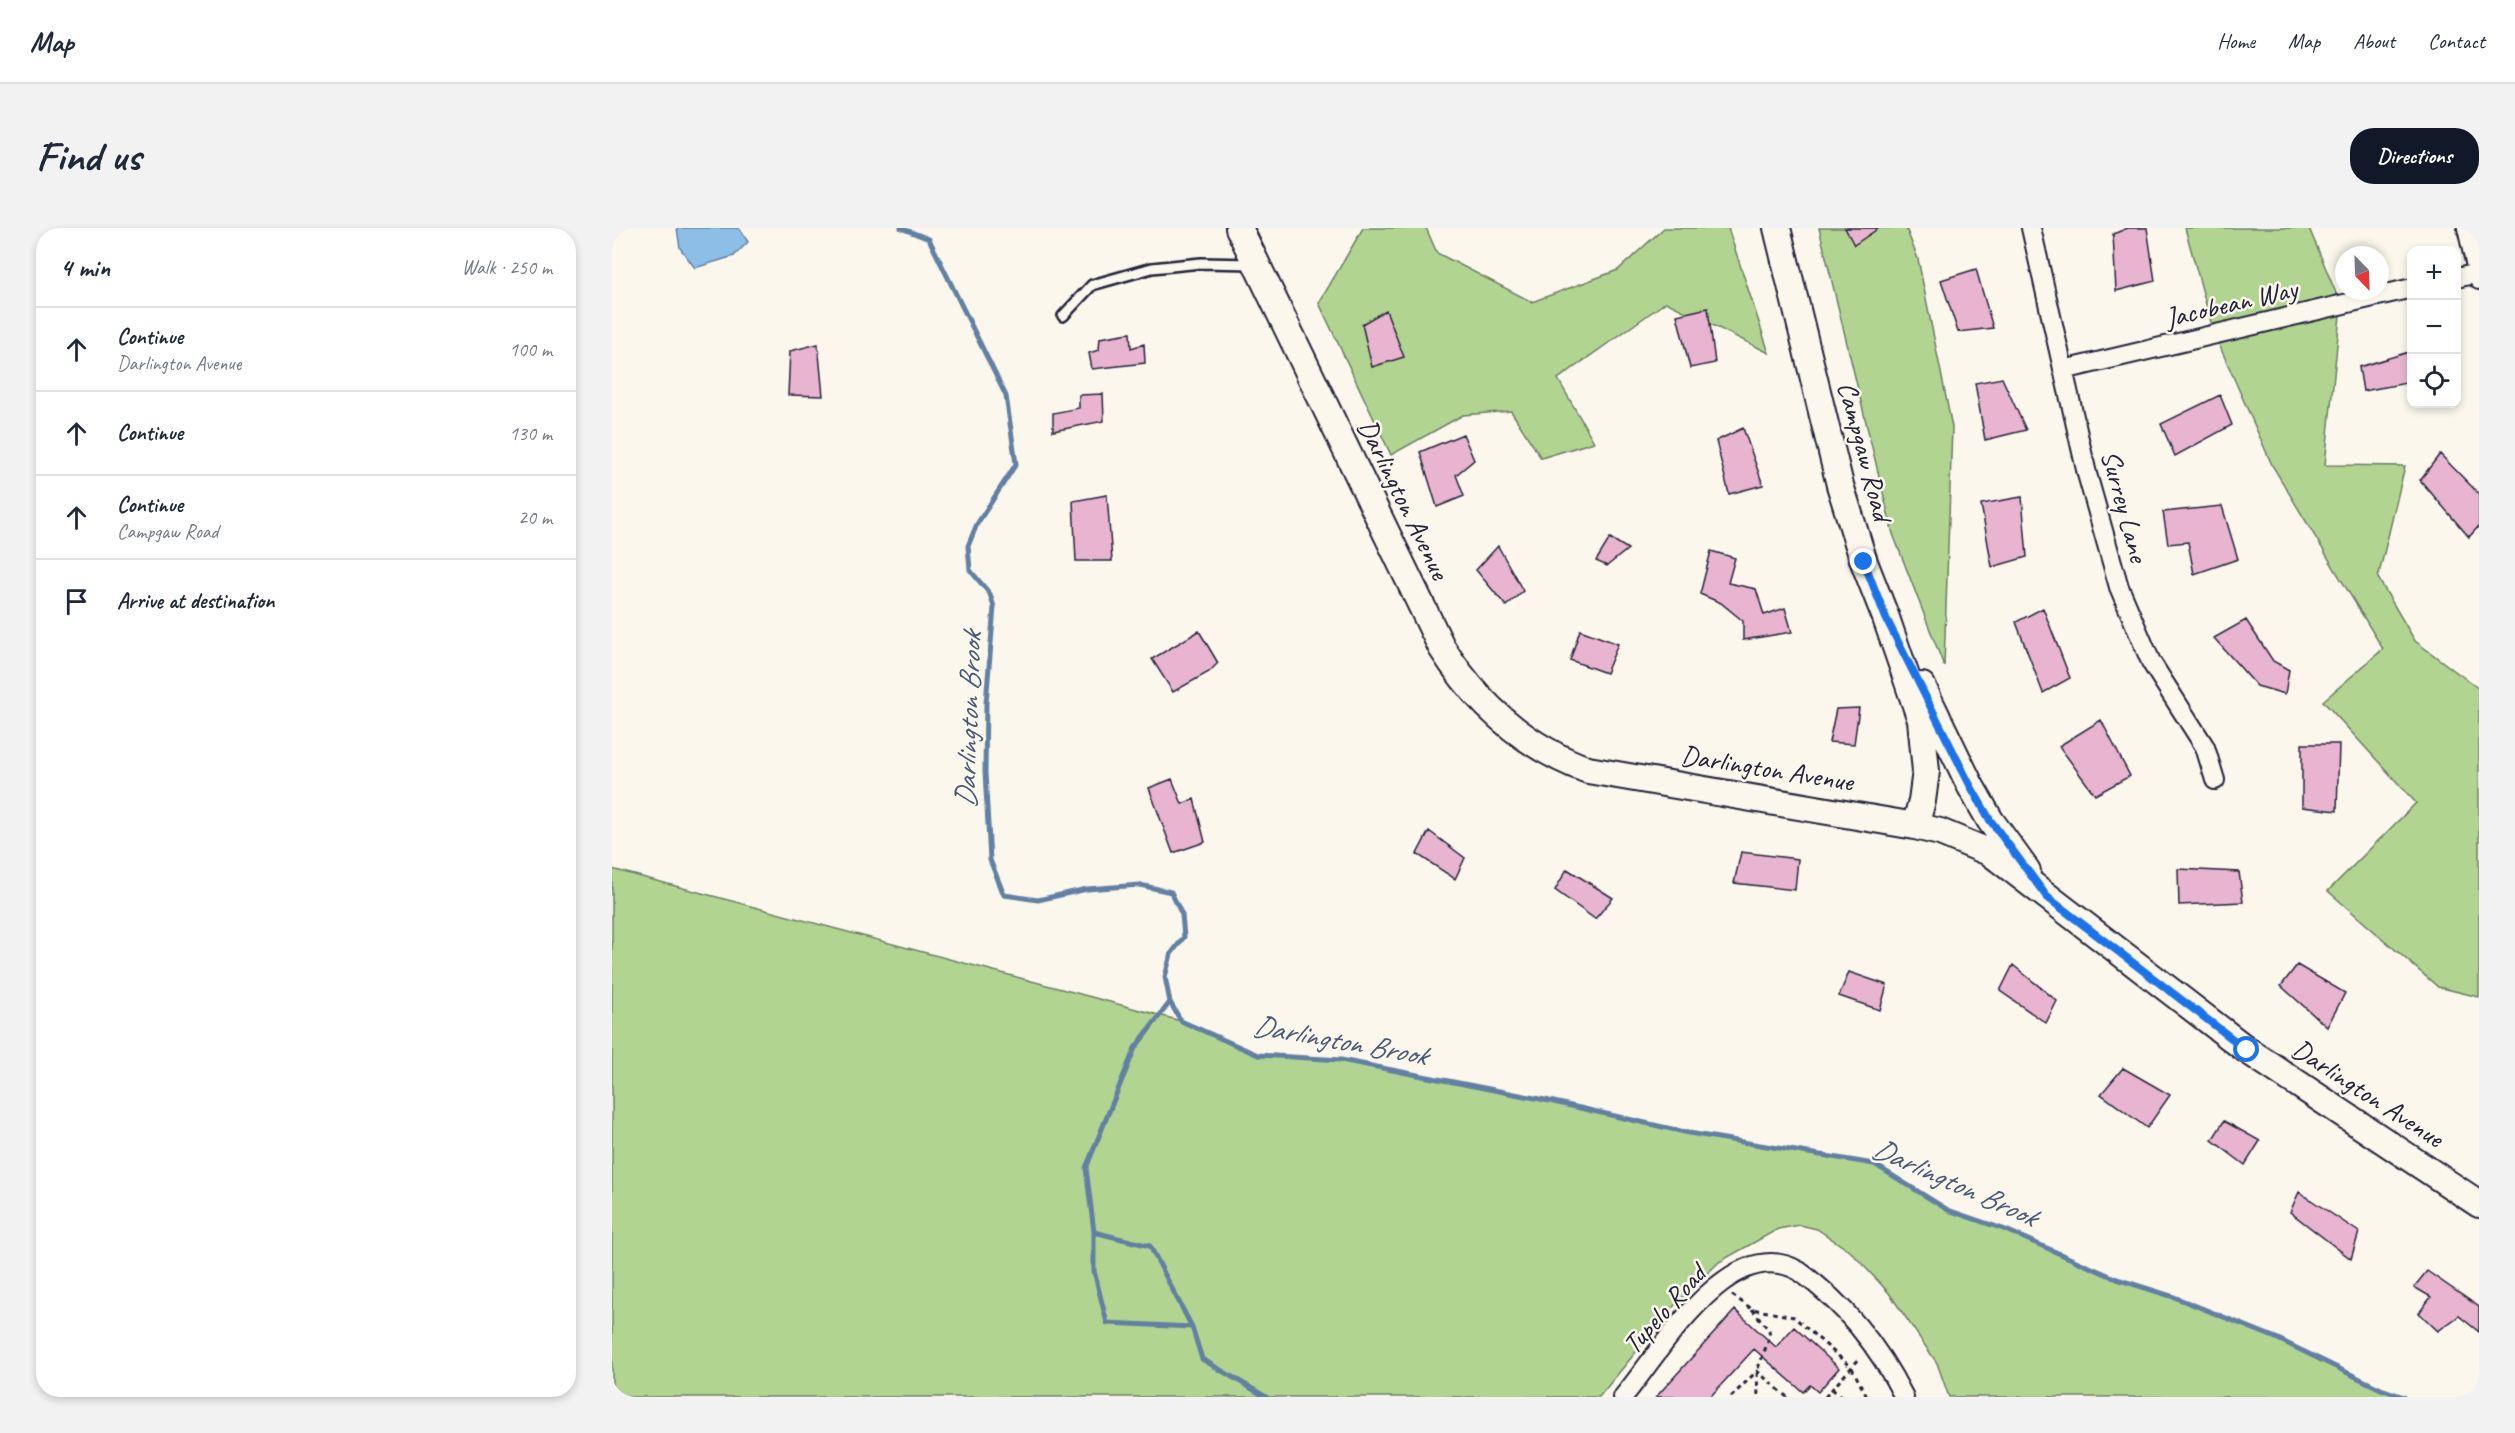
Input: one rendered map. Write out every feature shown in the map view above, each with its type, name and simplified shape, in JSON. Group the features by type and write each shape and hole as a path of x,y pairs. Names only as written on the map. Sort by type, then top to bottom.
{"main road":[{"name":"Darlington Avenue","path":"1239,228 1442,648 1457,673 1502,721 1543,750 1588,770 1915,826 1940,832 1991,853 2247,1050 2479,1204"},
{"name":"Campgaw Road","path":"1777,228 1840,485 1864,562 1921,720 1926,748 1922,801 1915,826"},
{"path":"1886,618 1990,820 2047,897"}],"street":[{"name":"Surrey Lane","path":"2031,228 2087,474 2119,588 2151,662 2205,747 2215,780"},
{"path":"2461,277 2478,275 2467,228"},
{"name":"Jacobean Way","path":"2063,370 2407,289"},
{"name":"Tupelo Road","path":"1623,1397 1701,1300 1722,1282 1755,1264 1790,1266 1831,1299 1858,1324 1874,1343 1904,1397"}],"lane":[{"path":"1063,316 1092,285 1152,268 1201,263 1256,264"}],"path":[{"path":"1722,1282 1733,1296 1752,1309 1769,1330 1770,1336 1756,1371 1731,1397"},
{"path":"1752,1309 1794,1317 1852,1368 1868,1397"},
{"path":"1825,1397 1874,1343"},
{"path":"1756,1371 1758,1397"},
{"path":"1756,1371 1787,1397"},
{"path":"1832,1389 1841,1397"}],"green space":[{"path":"1363,228 1426,228 1437,253 1532,302 1618,270 1664,228 1728,228 1769,353 1666,302 1558,379 1594,442 1541,458 1511,411 1463,415 1391,455 1319,303"},
{"path":"1819,228 1906,228 1918,259 1952,427 1944,666 1893,534"},
{"path":"2185,228 2309,228 2335,291 2335,300 2339,300 2341,305 2325,465 2405,466 2378,578 2415,641 2479,689 2479,997 2438,987 2328,891 2416,803 2323,701 2383,649 2272,465 2214,333"},
{"path":"612,869 1181,1021 1258,1055 1341,1060 1545,1100 1689,1133 1874,1164 1948,1210 2006,1230 2117,1279 2174,1297 2276,1338 2381,1389 2404,1397 1949,1397 1937,1363 1889,1293 1851,1252 1817,1229 1800,1225 1778,1229 1719,1262 1673,1307 1599,1397 612,1397"}],"water":[{"path":"677,228 739,228 748,242 734,256 695,268 680,248"}],"building":[{"path":"1845,228 1879,228 1854,245"},
{"path":"2128,228 2147,228 2155,281 2116,291 2113,234"},
{"path":"1976,269 1993,328 1958,332 1941,280"},
{"path":"1708,308 1715,363 1690,368 1677,315"},
{"path":"1386,310 1404,357 1372,367 1362,324"},
{"path":"1130,333 1131,348 1144,344 1145,363 1092,369 1089,353 1099,350 1100,338"},
{"path":"818,344 823,396 788,395 790,351"},
{"path":"2407,353 2407,383 2363,391 2359,367"},
{"path":"2002,378 2026,430 1985,440 1975,383"},
{"path":"1103,394 1104,421 1053,431 1053,413 1079,408 1079,395"},
{"path":"2220,395 2232,425 2175,456 2161,424"},
{"path":"1743,428 1763,485 1729,494 1716,441"},
{"path":"1463,434 1474,460 1456,475 1464,496 1437,507 1420,452"},
{"path":"2440,454 2479,494 2479,526 2469,537 2420,480"},
{"path":"1107,495 1112,561 1076,561 1073,501"},
{"path":"2022,497 2027,557 1992,567 1981,504"},
{"path":"2222,506 2238,559 2194,574 2188,542 2168,544 2163,512"},
{"path":"1610,538 1628,549 1607,566 1596,561"},
{"path":"1498,546 1523,591 1506,606 1476,570"},
{"path":"1711,551 1735,558 1728,583 1756,589 1764,615 1785,608 1792,632 1743,640 1743,621 1721,603 1700,594"},
{"path":"2043,608 2070,678 2043,693 2016,622"},
{"path":"2246,620 2273,661 2289,670 2285,694 2257,686 2214,638"},
{"path":"1580,630 1618,644 1606,673 1570,660"},
{"path":"1199,631 1218,663 1209,672 1173,692 1152,659"},
{"path":"1859,708 1854,744 1829,742 1836,709"},
{"path":"2101,720 2130,776 2095,795 2059,746"},
{"path":"2302,744 2339,744 2337,811 2302,807"},
{"path":"1172,779 1182,804 1194,799 1205,842 1173,853 1149,788"},
{"path":"1429,831 1465,858 1455,879 1417,854"},
{"path":"1741,852 1798,859 1795,890 1734,883"},
{"path":"1567,869 1613,898 1595,919 1555,890"},
{"path":"2178,869 2239,872 2243,902 2179,905"},
{"path":"2013,965 2057,1001 2046,1023 2000,991"},
{"path":"2297,965 2345,993 2327,1027 2281,986"},
{"path":"1849,972 1887,985 1880,1010 1839,996"},
{"path":"2123,1068 2170,1095 2147,1128 2101,1094"},
{"path":"2224,1121 2260,1141 2245,1165 2212,1140"},
{"path":"2299,1192 2359,1232 2351,1259 2290,1212"},
{"path":"2427,1271 2479,1307 2479,1332 2459,1316 2438,1331 2419,1313 2431,1297 2414,1287"},
{"path":"1735,1310 1776,1347 1794,1327 1839,1368 1818,1392 1810,1385 1803,1392 1754,1349 1710,1397 1656,1397"}],"waterway":[{"name":"Darlington Brook","path":"901,228 929,239 1006,396 1016,464 977,524 968,546 970,570 990,594 994,607 986,703 985,772 990,860 1004,895 1038,900 1087,889 1140,885 1171,892 1182,915 1184,937 1171,954 1165,977 1170,1002 1181,1021 1258,1055 1341,1060 1545,1100 1689,1133 1874,1164 1948,1210 2006,1230 2117,1279 2174,1297 2276,1338 2381,1389 2404,1397"},
{"path":"1170,1002 1135,1048 1086,1168 1094,1232 1150,1246 1192,1327 1202,1359 1266,1397"},
{"path":"1094,1232 1094,1271 1107,1323 1192,1327"}],"route":[{"path":"1864,562 1886,618 1970,785 1990,820 2047,897 2247,1050"}]}
